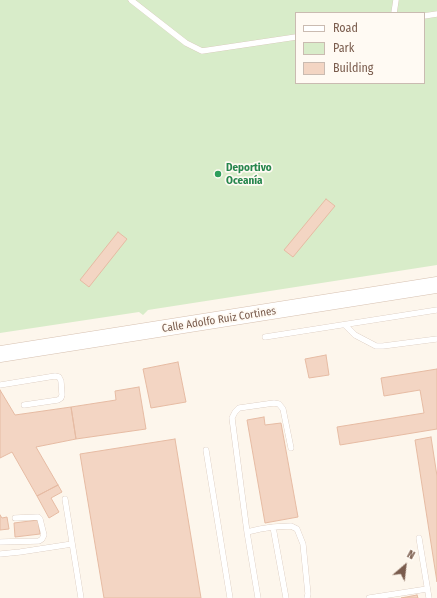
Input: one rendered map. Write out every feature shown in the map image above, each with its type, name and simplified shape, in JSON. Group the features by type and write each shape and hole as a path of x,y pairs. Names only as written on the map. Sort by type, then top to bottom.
{"street":[{"name":"Calle Adolfo Ruiz Cortines","path":"0,354 437,285"}],"lane":[{"path":"131,0 186,43 202,51 295,37"},
{"path":"394,12 396,0"},
{"path":"425,16 437,14"},
{"path":"265,337 437,310"},
{"path":"345,325 355,335 376,346 437,339"},
{"path":"0,385 55,376 59,377 61,381 61,398 58,400 24,405"},
{"path":"258,598 247,532 232,418 235,412 239,408 279,404 283,409 292,448"},
{"path":"206,450 230,598"},
{"path":"65,499 81,598"},
{"path":"0,542 39,541 42,539 44,535 40,519 38,517 15,518"},
{"path":"247,532 273,527 291,526 297,529 303,544 308,594 307,598"},
{"path":"273,527 286,598"},
{"path":"419,538 429,598"},
{"path":"0,554 72,544"},
{"path":"369,598 427,589"}],"green space":[{"name":"Deportivo Oceanía","path":"0,0 437,0 437,265 148,310 143,315 139,312 0,333"}],"building":[{"path":"326,199 335,206 293,257 284,250"},
{"path":"118,232 127,239 89,287 80,280"},
{"path":"326,355 329,375 309,378 305,359"},
{"path":"178,362 186,402 151,408 143,369"},
{"path":"437,369 437,429 340,445 337,427 424,413 420,390 384,396 381,378"},
{"path":"139,387 146,429 76,439 71,407 116,400 115,391"},
{"path":"0,390 15,415 71,407 76,439 36,447 58,485 37,496 12,452 0,458"},
{"path":"264,417 265,425 281,423 298,517 265,523 247,420"},
{"path":"431,437 437,476 437,582 415,440"},
{"path":"175,439 201,598 104,598 80,454"},
{"path":"58,485 62,492 51,498 59,512 49,518 37,496"},
{"path":"0,515 2,518 7,517 9,529 0,530"},
{"path":"38,520 40,534 15,537 14,523"},
{"path":"417,595 418,598 401,598"}],"place":[{"name":"Deportivo Oceanía","path":"218,174"}]}
